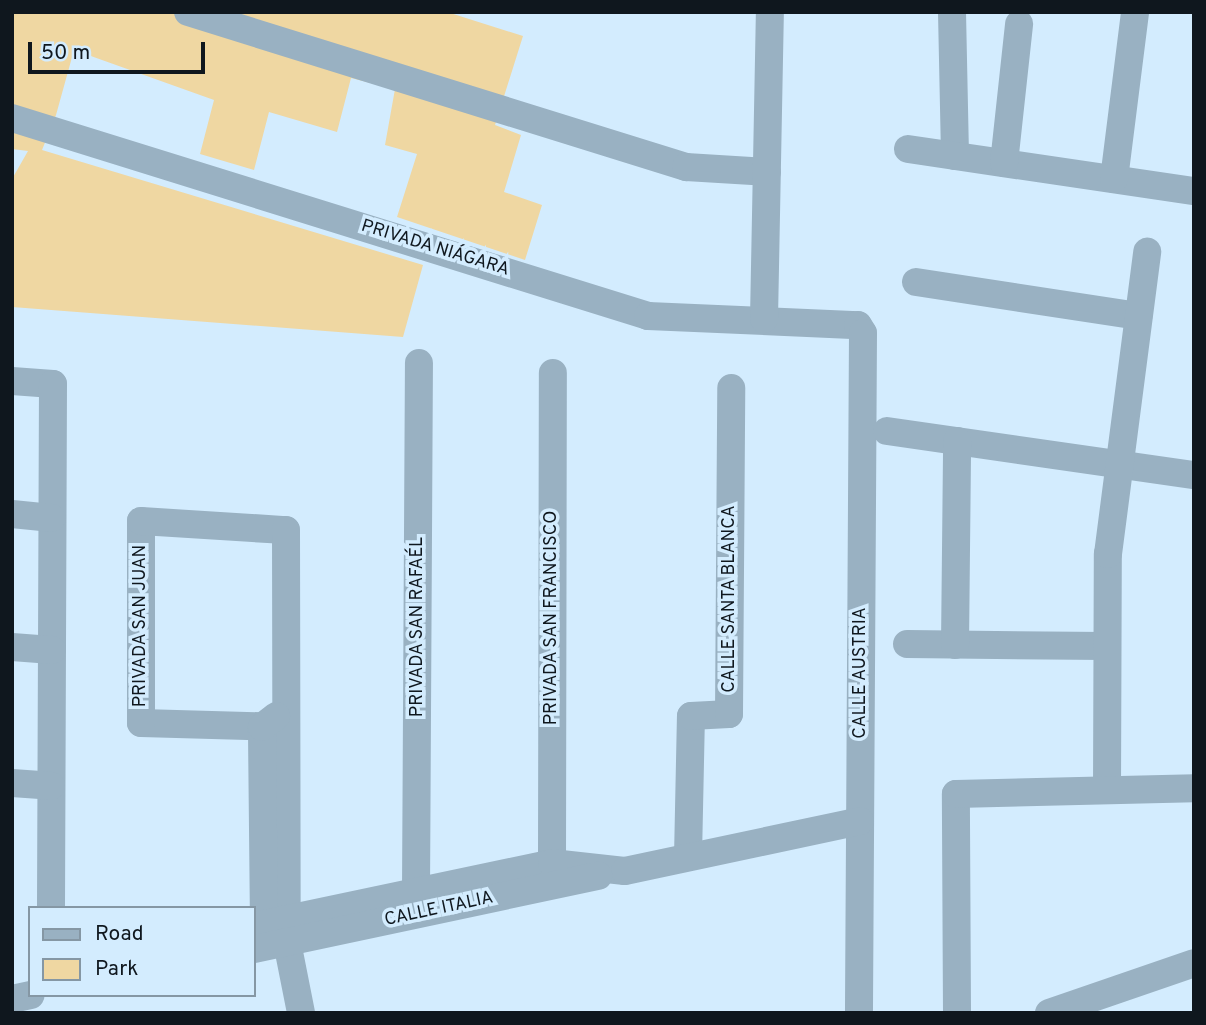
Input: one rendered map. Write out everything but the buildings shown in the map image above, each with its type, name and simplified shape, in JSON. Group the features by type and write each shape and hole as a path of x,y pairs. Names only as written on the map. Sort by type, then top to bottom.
{"street":[{"path":"188,12 686,167 767,172"},
{"path":"765,319 770,12"},
{"path":"952,12 955,156"},
{"path":"1114,179 1135,12"},
{"path":"1004,163 1019,24"},
{"name":"PRIVADA NIÁGARA","path":"12,118 648,316 858,325 863,333"},
{"path":"908,149 1194,191"},
{"path":"1107,790 1105,646 1108,554 1147,252"},
{"path":"916,282 1139,316"},
{"name":"CALLE AUSTRIA","path":"859,1013 863,333"},
{"name":"PRIVADA SAN RAFAÉL","path":"416,892 419,363"},
{"name":"PRIVADA SAN FRANCISCO","path":"552,863 553,373"},
{"path":"12,381 53,384 51,906"},
{"name":"CALLE SANTA BLANCA","path":"688,857 691,716 729,714 731,388"},
{"path":"887,431 1194,475"},
{"path":"956,645 957,441"},
{"path":"12,514 52,518"},
{"name":"PRIVADA SAN JUAN","path":"278,721 141,723 141,521 286,530 278,721 269,932 302,1013"},
{"path":"907,644 1105,646"},
{"path":"12,647 52,650"},
{"path":"12,783 51,786"},
{"path":"957,1013 956,794 1194,788"},
{"name":"CALLE ITALIA","path":"269,932 625,871 860,821"},
{"name":"CALLE ITALIA","path":"269,932 416,892 552,863 625,871"},
{"path":"1049,1013 1194,963"}],"green space":[{"path":"12,12 447,12 523,36 495,125 521,135 504,192 542,205 525,260 397,217 417,154 385,145 395,89 351,78 337,132 269,112 254,170 200,154 214,100 74,50 56,115 42,150 423,265 403,337 12,307 12,179 28,151 12,149"}]}
